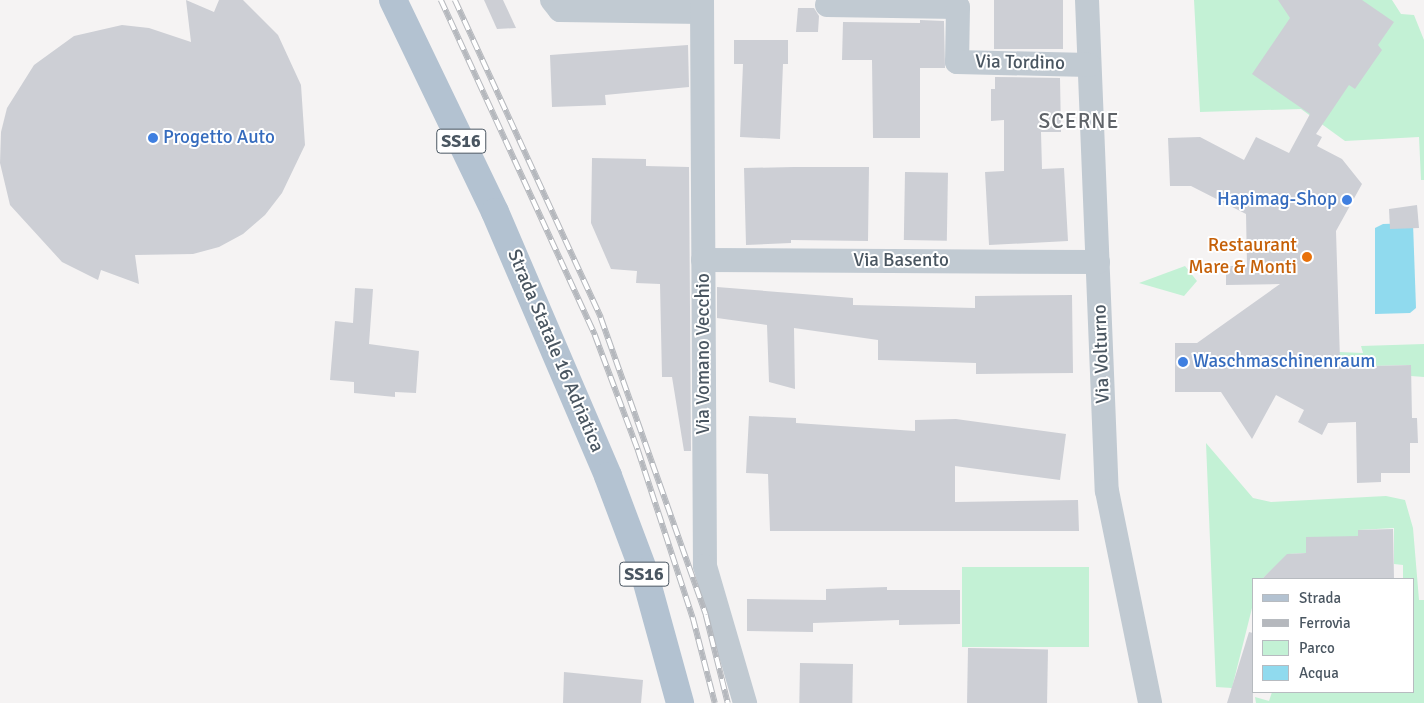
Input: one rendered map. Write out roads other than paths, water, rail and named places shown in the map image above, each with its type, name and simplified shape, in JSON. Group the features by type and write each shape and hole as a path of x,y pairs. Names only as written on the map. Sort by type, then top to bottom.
{"main road":[{"name":"Strada Statale 16 Adriatica","path":"394,4 495,212 608,476 644,572 680,703"}],"street":[{"path":"552,0 560,10 702,6"},
{"name":"Via Volturno","path":"1087,0 1107,491 1150,703"},
{"name":"Via Tordino","path":"827,5 958,7 957,62 1090,64"},
{"name":"Via Vomano Vecchio","path":"702,6 706,566 745,703"},
{"name":"Via Basento","path":"703,260 1098,262"}],"water":[{"path":"1413,223 1416,308 1410,313 1375,314 1375,228 1383,224"}],"railway":[{"path":"441,0 595,335 638,450 693,618 715,703"},
{"path":"455,0 601,318 706,615 728,703"}],"place":[{"name":"Progetto Auto","path":"153,138"},
{"name":"Hapimag-Shop","path":"1347,200"},
{"name":"Restaurant Mare & Monti","path":"1307,257"},
{"name":"Waschmaschinenraum","path":"1183,362"}],"district":[{"name":"SCERNE","path":"1079,121"}]}
